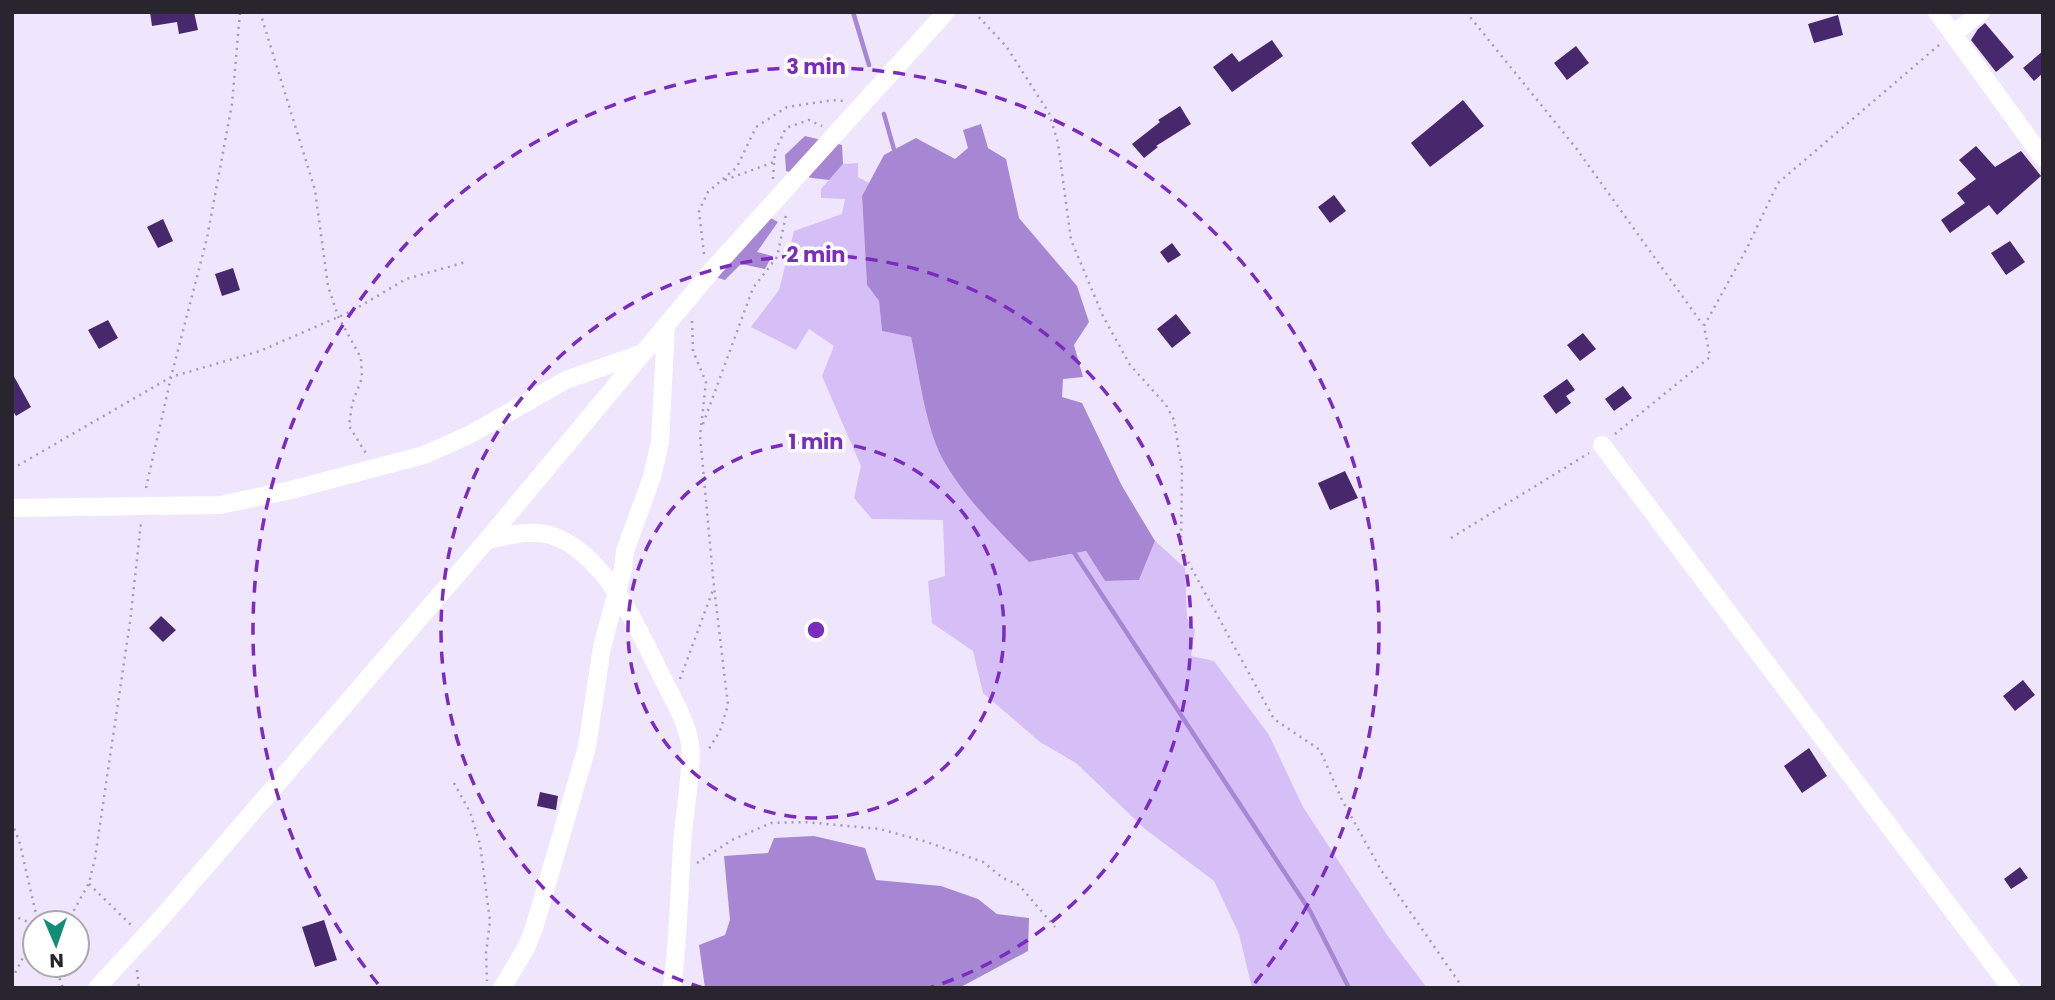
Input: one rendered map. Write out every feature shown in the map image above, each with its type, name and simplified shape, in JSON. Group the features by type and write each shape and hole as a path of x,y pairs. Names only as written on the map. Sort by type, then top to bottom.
{"street":[{"path":"97,988 164,915 487,540 699,285 946,12"},
{"path":"1937,12 2043,158"},
{"path":"1953,34 1981,12"},
{"path":"502,988 526,948 545,898 587,747 602,647 625,551 652,477 660,442 666,325"},
{"path":"12,508 220,505 376,468 435,450 470,435 566,380 643,353"},
{"path":"1602,444 2011,988"},
{"path":"487,540 530,531 551,535 569,544 593,564 617,592 636,622 684,722 690,745 679,880 677,949 672,988"}],"path":[{"path":"75,909 89,883 130,622 142,506 171,377 207,238 232,104 240,12"},
{"path":"260,12 315,190 328,286 338,316 361,358 362,378 352,404 349,426 376,468"},
{"path":"974,12 1006,46 1049,113 1058,143 1071,240 1103,316 1130,365 1166,405 1174,420 1182,469 1181,549 1274,719 1320,750 1342,800 1381,870 1463,988"},
{"path":"1451,538 1602,444 1710,357 1704,326 1576,148 1466,12"},
{"path":"1704,326 1746,250 1777,183 1953,34"},
{"path":"705,755 720,732 728,705 700,430 706,382 693,351 691,332 704,254 699,211 708,192 737,167 756,127 788,107 833,100 865,103"},
{"path":"767,210 775,151 786,128 809,120 839,132"},
{"path":"720,181 774,162"},
{"path":"700,430 753,288 778,257 791,184"},
{"path":"12,469 171,377 260,351 352,311 406,279 466,262"},
{"path":"676,706 677,689 714,587"},
{"path":"454,783 470,812 480,844 490,921 486,953 487,988"},
{"path":"12,822 20,844 33,909"},
{"path":"679,880 700,861 732,840 771,823 804,822 880,829 983,862 1003,878 1019,885 1055,927"},
{"path":"89,883 131,923 139,988"},
{"path":"12,979 21,961"}],"shaded area":[{"path":"981,124 988,148 1006,159 1019,218 1077,286 1089,322 1074,345 1083,377 1063,379 1062,397 1082,403 1122,486 1155,541 1139,580 1105,581 1086,551 1029,562 971,500 942,458 927,415 911,337 882,331 879,301 867,285 862,196 884,155 916,138 955,159 968,148 963,130"},
{"path":"805,136 842,145 843,164 829,180 786,171 785,155"},
{"path":"858,163 858,177 869,183 862,196 867,285 879,301 882,331 911,337 931,430 951,473 982,513 1029,562 1086,551 1105,581 1139,580 1155,541 1185,568 1187,618 1195,630 1191,656 1214,661 1269,735 1303,807 1387,935 1427,988 1252,988 1239,934 1214,881 1145,829 1076,763 1040,742 983,693 973,651 932,623 928,581 945,576 943,520 872,519 854,498 861,466 822,376 834,346 809,329 796,350 751,327 779,290 794,231 842,214 845,199 821,198 821,189 843,164"},
{"path":"769,217 778,222 757,252 772,256 765,269 741,264 725,280 715,277"},
{"path":"814,836 865,848 876,880 941,886 978,899 997,914 1029,918 1028,951 959,988 705,988 699,945 725,935 730,920 724,856 768,853 774,838"}],"building":[{"path":"150,12 194,12 198,30 179,34 177,22 152,26"},
{"path":"1838,15 1843,35 1814,43 1808,24"},
{"path":"1985,23 2014,57 1996,72 1971,40"},
{"path":"1272,40 1283,56 1232,92 1213,67 1232,53 1239,62"},
{"path":"1576,46 1589,63 1567,80 1554,63"},
{"path":"2043,51 2043,73 2034,81 2023,68"},
{"path":"1463,100 1484,126 1430,167 1411,143"},
{"path":"1180,106 1191,124 1156,146 1158,147 1144,158 1132,144 1160,122 1158,120"},
{"path":"1976,146 1995,167 2021,151 2041,176 1997,215 1989,205 1950,233 1941,220 1965,203 1957,193 1976,179 1959,160"},
{"path":"1334,195 1346,211 1330,223 1318,207"},
{"path":"163,219 173,241 158,248 147,227"},
{"path":"2010,241 2025,262 2006,275 1991,253"},
{"path":"1172,243 1181,255 1168,263 1160,252"},
{"path":"233,268 240,290 222,296 215,274"},
{"path":"1176,314 1191,333 1172,348 1157,329"},
{"path":"108,320 118,338 99,349 88,330"},
{"path":"1583,333 1596,349 1580,361 1567,345"},
{"path":"12,373 31,407 16,416 12,409"},
{"path":"1567,379 1575,390 1566,396 1571,403 1556,414 1543,396"},
{"path":"1623,386 1632,398 1614,411 1605,399"},
{"path":"1345,471 1358,498 1330,510 1318,483"},
{"path":"161,616 176,630 163,642 149,628"},
{"path":"2023,680 2035,695 2015,711 2003,696"},
{"path":"1809,748 1827,776 1802,793 1784,766"},
{"path":"540,792 558,796 556,810 537,806"},
{"path":"2020,867 2028,878 2011,889 2004,879"},
{"path":"324,920 337,960 315,967 302,927"}],"waterway":[{"path":"853,12 869,65"},
{"path":"884,114 895,153"},
{"path":"1073,551 1310,911 1349,988"}]}
